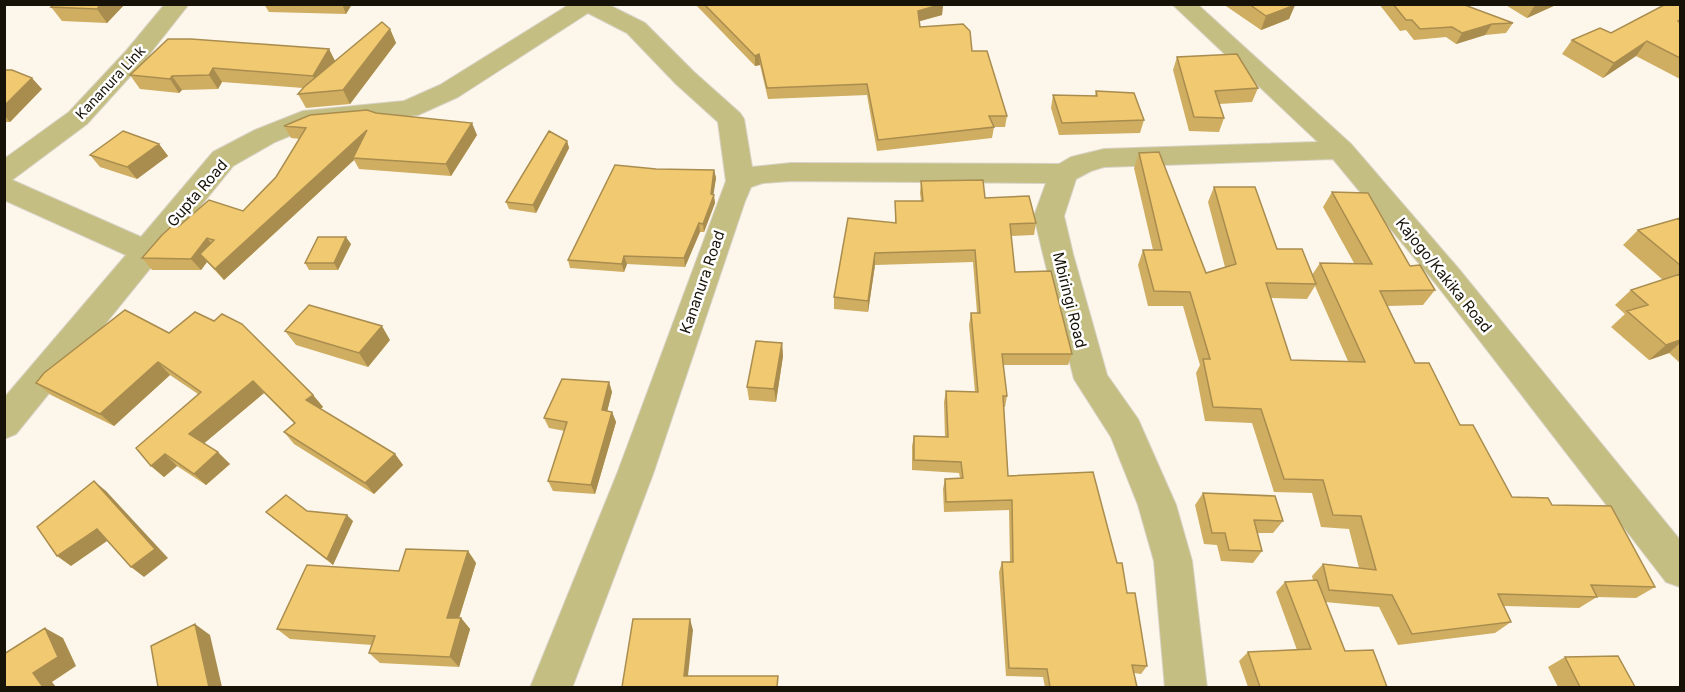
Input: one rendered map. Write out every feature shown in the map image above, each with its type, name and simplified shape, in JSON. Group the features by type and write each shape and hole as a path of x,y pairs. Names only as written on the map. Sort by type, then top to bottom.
{"street":[{"name":"Kananura Link","path":"4,173 78,118 135,56 178,4"},
{"path":"588,4 636,27 685,78 731,119 740,181 761,174 791,172 1064,174 1081,164 1104,158 1341,150"},
{"name":"Gupta Road","path":"4,424 223,159 265,135 312,117 409,109 449,91 588,4"},
{"name":"Kajogo/Kakika Road","path":"1184,5 1341,150 1447,276 1680,569"},
{"name":"Mbiringi Road","path":"1064,174 1050,216 1058,254 1091,379 1126,430 1158,506 1173,561 1186,687"},
{"name":"Kananura Road","path":"551,687 635,474 740,181"},
{"path":"4,188 147,252"}],"building":[{"path":"54,4 101,4 97,9 51,7"},
{"path":"704,4 942,4 918,11 920,27 963,24 970,31 972,51 987,51 1007,116 989,116 994,127 878,140 867,84 767,88 759,54 755,56"},
{"path":"1249,4 1294,4 1295,5 1266,16"},
{"path":"1393,4 1462,4 1513,23 1492,24 1462,33 1452,27 1420,29 1412,20 1406,20"},
{"path":"1666,4 1680,4 1680,20 1678,21 1680,23 1680,58 1647,41 1614,63 1572,40 1600,28 1611,33"},
{"path":"382,22 390,29 343,90 298,94 304,87"},
{"path":"168,39 329,49 313,76 213,68 209,75 172,76 170,79 130,75"},
{"path":"1237,54 1258,88 1215,91 1224,118 1194,117 1177,57"},
{"path":"4,70 12,70 32,78 4,106"},
{"path":"1096,91 1134,93 1144,120 1062,123 1053,95 1097,96"},
{"path":"367,110 376,113 472,123 446,164 353,158 367,130 215,269 200,254 214,240 207,238 191,259 142,258 173,225 178,227 209,200 243,211 276,177 306,128 284,126 310,115"},
{"path":"123,131 159,144 127,167 90,155"},
{"path":"549,131 567,141 533,205 506,202"},
{"path":"1159,152 1206,273 1236,264 1214,187 1255,187 1277,249 1302,249 1316,284 1266,283 1291,360 1365,362 1320,263 1372,264 1332,192 1368,193 1410,266 1420,265 1435,290 1380,291 1415,363 1429,363 1460,425 1473,425 1512,497 1548,498 1552,505 1611,506 1655,587 1591,585 1597,597 1498,594 1511,622 1412,634 1392,595 1329,590 1323,564 1376,570 1361,516 1333,515 1323,480 1284,479 1261,409 1213,407 1203,359 1210,359 1190,292 1154,291 1143,250 1162,250 1139,153"},
{"path":"615,165 656,169 714,170 711,194 714,195 703,224 699,223 684,258 624,256 622,264 568,260"},
{"path":"983,180 985,198 1029,196 1036,223 1010,224 1015,272 1051,271 1072,354 1002,354 1007,396 1003,396 1008,476 1093,472 1117,563 1122,563 1127,593 1135,593 1147,666 1132,665 1137,687 1050,687 1047,669 1009,668 1002,562 1013,562 1012,500 946,502 945,479 963,478 961,462 914,460 914,436 948,437 946,391 978,392 971,313 980,313 975,250 875,253 868,301 834,297 848,218 896,223 895,201 923,201 921,181"},
{"path":"1680,218 1680,265 1638,230"},
{"path":"318,237 346,237 334,263 305,263"},
{"path":"1680,274 1680,340 1666,345 1627,311 1648,305 1631,290"},
{"path":"309,305 382,326 359,353 285,331"},
{"path":"125,310 169,333 195,312 214,321 222,314 242,324 313,395 306,400 395,454 365,483 284,432 295,423 253,381 189,434 218,452 194,474 165,454 151,466 136,448 201,392 158,362 100,414 36,383 44,373"},
{"path":"756,341 782,343 774,389 747,387"},
{"path":"562,379 609,382 602,410 612,412 591,485 548,481 567,422 544,418"},
{"path":"94,481 155,549 131,567 97,529 57,556 37,527"},
{"path":"1203,493 1275,496 1283,521 1254,520 1262,551 1229,550 1225,533 1212,533"},
{"path":"286,495 307,511 347,515 327,559 266,512"},
{"path":"406,549 468,551 447,618 461,618 450,657 369,653 375,636 277,629 307,565 399,571"},
{"path":"1317,580 1345,651 1373,650 1387,687 1260,687 1248,652 1311,649 1285,582"},
{"path":"633,619 690,619 684,676 778,676 777,687 622,687"},
{"path":"195,624 209,687 158,687 151,646"},
{"path":"45,628 58,657 33,673 43,687 4,687 4,654"},
{"path":"1618,656 1635,687 1580,687 1565,657"}]}
